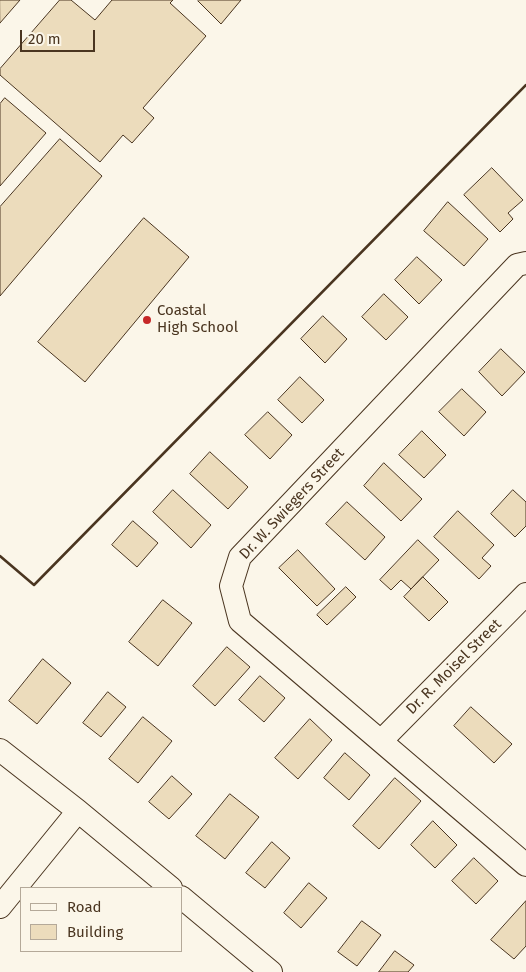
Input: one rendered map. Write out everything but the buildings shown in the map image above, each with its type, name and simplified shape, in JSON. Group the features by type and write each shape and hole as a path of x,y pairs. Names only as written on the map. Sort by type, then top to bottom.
{"street":[{"name":"Dr. W. Swiegers Street","path":"526,263 517,265 240,557 230,586 240,621 526,865"},
{"name":"Dr. R. Moisel Street","path":"381,741 526,594"},
{"path":"0,750 78,811 170,887"},
{"path":"0,907 78,811"},
{"path":"182,898 271,972"}],"wall":[{"path":"0,556 34,585 526,85"}],"place":[{"name":"Coastal High School","path":"147,320"}]}
